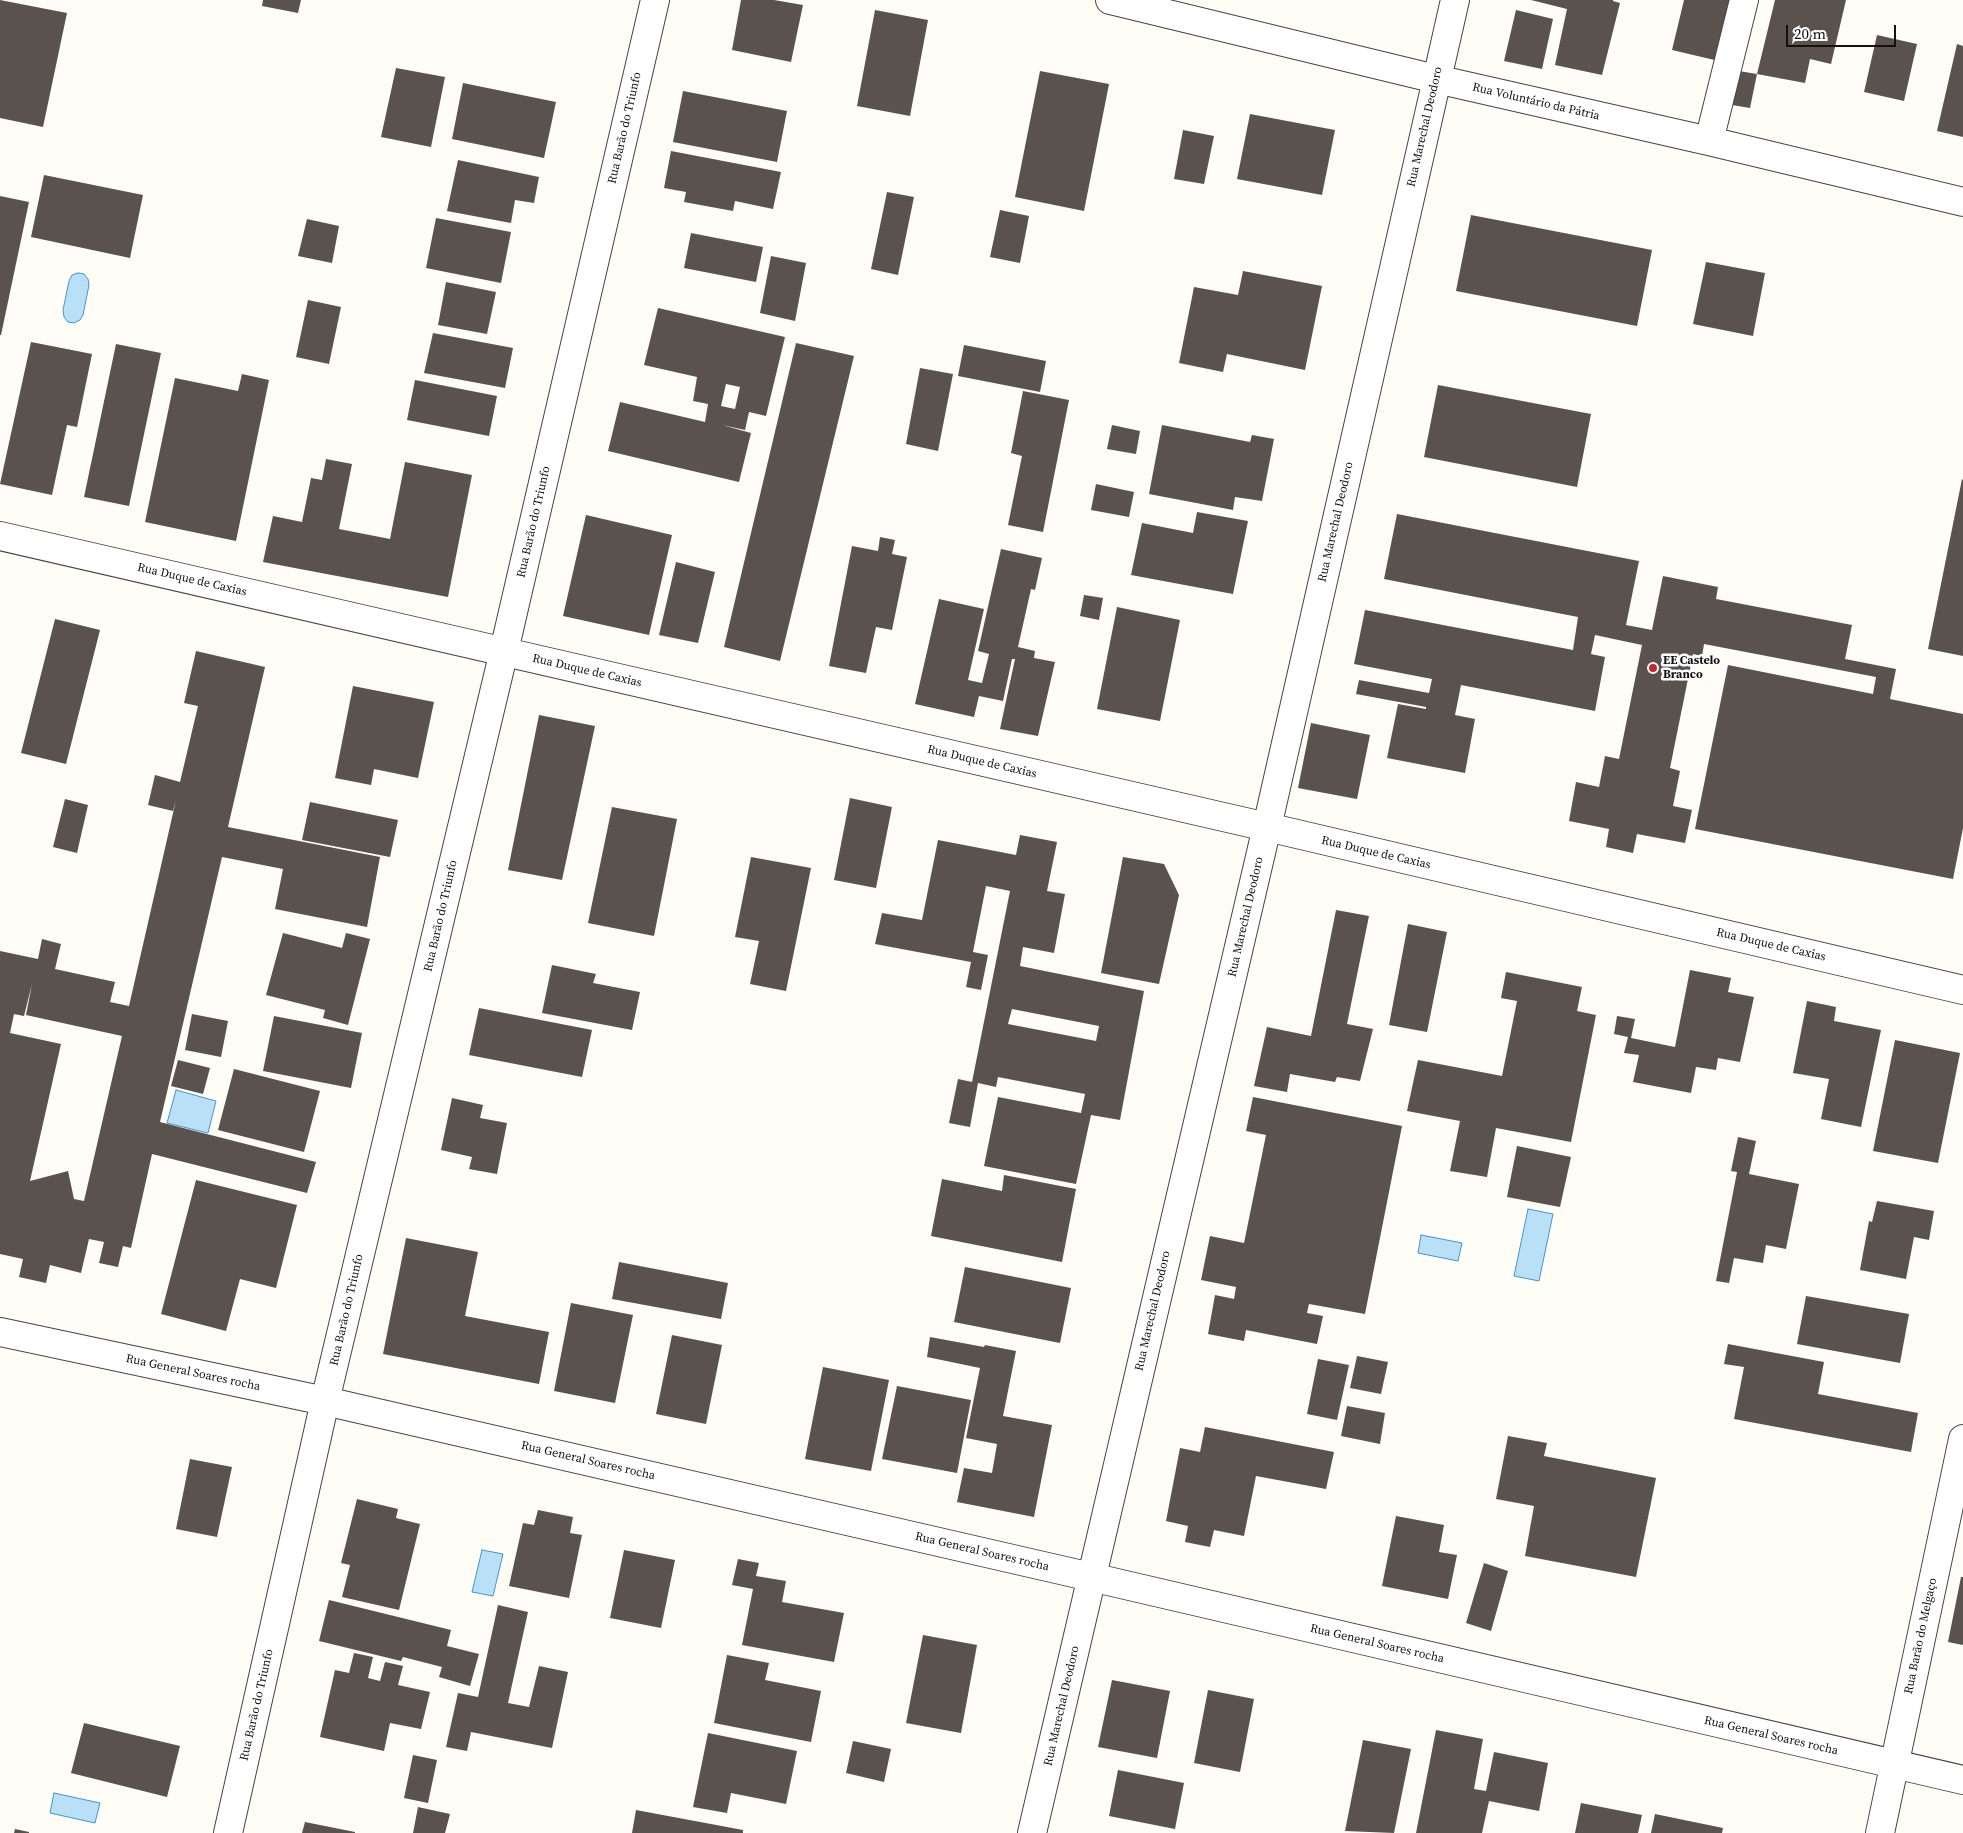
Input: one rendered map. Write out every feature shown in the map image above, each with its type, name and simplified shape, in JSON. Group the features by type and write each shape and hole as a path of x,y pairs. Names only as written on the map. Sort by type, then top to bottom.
{"street":[{"name":"Rua Barão do Triunfo","path":"228,1833 325,1401 504,652 654,0"},
{"name":"Rua Voluntário da Pátria","path":"1110,0 1436,80 1709,141 1963,202"},
{"name":"Rua Marechal Deodoro","path":"1032,1833 1266,827 1455,0"},
{"path":"1709,141 1744,0"},
{"name":"Rua Duque de Caxias","path":"0,536 1266,827 1963,990"},
{"name":"Rua General Soares rocha","path":"0,1332 325,1401 1963,1780"},
{"name":"Rua Barão do Melgaço","path":"1880,1833 1963,1439"}],"water":[{"path":"84,274 88,279 89,285 83,315 80,320 74,323 68,322 64,317 63,310 69,281 72,275"},
{"path":"176,1090 216,1101 208,1133 167,1123"},
{"path":"1528,1209 1553,1214 1539,1281 1514,1276"},
{"path":"1421,1235 1462,1243 1458,1261 1418,1253"},
{"path":"482,1550 503,1554 493,1596 472,1592"},
{"path":"54,1793 100,1803 95,1823 50,1813"}],"building":[{"path":"0,0 67,13 43,127 0,118"},
{"path":"263,0 301,0 298,13 262,6"},
{"path":"741,0 774,0 803,5 791,62 732,50"},
{"path":"1531,0 1613,0 1620,3 1602,75 1555,65 1567,9"},
{"path":"1684,0 1737,0 1723,62 1672,50"},
{"path":"1775,0 1846,0 1831,64 1810,59 1805,83 1757,74"},
{"path":"875,10 928,20 910,116 857,106"},
{"path":"1516,10 1553,19 1542,69 1504,61"},
{"path":"1877,35 1917,44 1904,101 1864,92"},
{"path":"1957,44 1963,46 1963,137 1937,131"},
{"path":"396,68 445,77 431,147 381,137"},
{"path":"1733,70 1757,74 1750,108 1726,104"},
{"path":"1040,71 1109,84 1084,211 1015,197"},
{"path":"463,83 556,102 544,158 452,139"},
{"path":"683,91 787,111 777,162 673,142"},
{"path":"1250,114 1335,130 1322,195 1237,179"},
{"path":"1183,130 1214,136 1204,184 1174,179"},
{"path":"671,151 781,172 773,209 735,201 733,211 684,202 686,192 664,188"},
{"path":"458,160 539,177 534,203 515,200 511,223 447,211"},
{"path":"44,175 143,195 130,258 31,237"},
{"path":"887,192 914,197 898,275 871,269"},
{"path":"0,196 29,202 1,335 0,335"},
{"path":"1000,210 1029,216 1020,263 990,257"},
{"path":"1471,215 1652,250 1637,326 1456,291"},
{"path":"436,218 511,232 501,283 426,268"},
{"path":"307,219 339,226 332,263 298,256"},
{"path":"691,233 763,247 756,282 684,268"},
{"path":"771,256 806,263 795,321 760,313"},
{"path":"1706,262 1765,273 1753,336 1693,324"},
{"path":"1243,271 1322,286 1305,370 1227,354 1223,372 1179,363 1194,287 1238,295"},
{"path":"446,282 496,292 487,334 438,325"},
{"path":"308,300 341,307 329,364 296,357"},
{"path":"658,308 785,337 766,416 749,412 745,430 722,425 751,433 739,482 608,451 620,402 705,422 708,404 693,401 697,377 644,365","holes":["726,384 740,387 735,409 721,406"]},
{"path":"433,333 513,348 505,388 424,373"},
{"path":"31,342 92,354 77,427 67,425 52,495 0,484"},
{"path":"796,343 854,356 780,661 724,647"},
{"path":"116,344 161,353 129,506 84,497"},
{"path":"964,345 1046,361 1040,392 958,376"},
{"path":"920,368 953,374 938,451 906,444"},
{"path":"242,374 269,380 236,541 145,522 175,378 238,391"},
{"path":"415,380 497,396 489,436 407,420"},
{"path":"1438,385 1591,414 1577,487 1424,457"},
{"path":"1023,391 1069,400 1043,532 1008,525 1022,456 1011,453"},
{"path":"1112,425 1140,431 1136,454 1107,449"},
{"path":"1162,425 1250,442 1252,435 1274,439 1262,501 1235,497 1233,510 1149,494"},
{"path":"326,459 352,464 339,529 390,539 405,462 472,475 448,597 263,562 273,516 302,522 311,478 322,480"},
{"path":"1963,480 1963,656 1928,649"},
{"path":"1096,484 1134,492 1129,517 1091,510"},
{"path":"1197,512 1248,521 1233,594 1131,575 1142,523 1193,533"},
{"path":"1397,514 1639,561 1626,625 1652,630 1663,576 1718,587 1716,599 1852,625 1845,659 1896,669 1890,699 1963,714 1963,828 1953,879 1695,829 1728,665 1873,694 1876,677 1704,644 1702,656 1693,654 1670,768 1680,771 1673,806 1692,810 1685,843 1637,834 1633,853 1606,847 1609,829 1569,821 1576,782 1599,787 1605,756 1619,759 1642,645 1595,635 1591,654 1605,657 1595,711 1461,685 1455,715 1475,719 1465,773 1387,758 1398,704 1426,709 1426,707 1356,694 1359,680 1429,693 1432,679 1354,664 1365,610 1573,650 1578,617 1384,579"},
{"path":"586,515 672,535 649,635 563,616"},
{"path":"880,537 895,540 892,554 907,557 892,630 876,627 866,673 829,666 852,546 878,551"},
{"path":"1001,549 1042,558 1035,590 1031,589 1018,647 1035,651 1034,658 1055,662 1038,736 1000,729 1015,659 1012,659 1003,701 979,696 974,717 915,704 939,599 984,609 968,680 982,683 989,654 978,651"},
{"path":"676,562 715,572 698,643 659,635"},
{"path":"1084,595 1103,598 1099,620 1080,616"},
{"path":"1117,607 1180,620 1160,721 1097,709"},
{"path":"55,619 100,630 66,764 21,753"},
{"path":"196,651 265,667 228,827 380,857 367,927 275,909 283,869 222,857 160,1122 316,1162 307,1193 152,1154 131,1248 123,1246 118,1267 99,1263 104,1242 89,1239 81,1273 50,1265 46,1283 19,1277 23,1259 0,1254 0,951 38,959 42,939 61,944 55,969 115,982 110,1002 129,1006 176,800 173,811 148,805 155,775 180,782 198,706 184,703","holes":["32,984 26,1015 122,1036 84,1201 74,1199 68,1171 30,1181 61,1044 10,1033 14,1014 24,1016"]},
{"path":"353,686 434,702 418,778 374,769 371,785 335,778"},
{"path":"539,715 595,726 562,880 508,870"},
{"path":"1311,723 1370,735 1357,799 1298,788"},
{"path":"850,798 892,807 876,888 834,880"},
{"path":"65,799 88,805 77,853 53,847"},
{"path":"310,802 398,820 390,857 302,840"},
{"path":"612,807 677,819 654,936 588,923"},
{"path":"1020,835 1057,842 1047,891 1065,894 1054,953 1023,947 1020,966 1144,991 1120,1120 1091,1115 1076,1184 984,1166 998,1097 1081,1113 1085,1094 998,1077 996,1087 978,1083 970,1127 949,1123 958,1079 972,1082 1010,891 986,886 973,952 988,955 981,990 966,987 971,962 875,944 882,913 922,920 938,840 1016,855","holes":["1012,1009 1099,1026 1096,1041 1008,1024"]},
{"path":"751,857 811,868 786,991 750,984 759,941 735,937"},
{"path":"1123,857 1164,864 1179,895 1159,984 1101,973"},
{"path":"1336,910 1369,916 1347,1024 1373,1029 1360,1081 1337,1077 1335,1082 1290,1074 1287,1092 1254,1086 1267,1027 1311,1036"},
{"path":"1408,924 1447,932 1427,1032 1389,1025"},
{"path":"283,933 342,948 346,933 370,939 348,1025 323,1018 325,1010 266,995"},
{"path":"552,965 596,974 593,983 640,992 632,1030 542,1013"},
{"path":"1690,970 1731,978 1728,992 1754,997 1740,1062 1718,1058 1716,1070 1696,1067 1691,1093 1633,1082 1639,1055 1624,1053 1628,1037 1614,1034 1617,1016 1635,1019 1631,1038 1675,1047"},
{"path":"1506,972 1582,987 1577,1011 1596,1015 1571,1142 1496,1128 1487,1177 1450,1171 1460,1121 1407,1111 1418,1060 1502,1076 1517,1001 1501,998"},
{"path":"1807,1001 1836,1007 1834,1021 1881,1030 1861,1127 1821,1119 1829,1079 1793,1073"},
{"path":"479,1008 592,1030 582,1077 469,1055"},
{"path":"192,1014 228,1021 221,1057 185,1050"},
{"path":"274,1016 362,1033 351,1088 263,1071"},
{"path":"1895,1040 1960,1053 1938,1163 1873,1151"},
{"path":"178,1060 210,1068 203,1094 171,1086"},
{"path":"234,1069 320,1091 304,1152 218,1130"},
{"path":"1253,1097 1402,1126 1365,1314 1309,1304 1307,1313 1323,1316 1317,1344 1246,1330 1244,1341 1208,1334 1215,1295 1234,1299 1236,1287 1201,1280 1210,1236 1244,1243 1266,1135 1246,1131"},
{"path":"452,1098 483,1105 480,1118 507,1123 497,1174 469,1169 472,1157 441,1150"},
{"path":"1738,1137 1756,1141 1749,1174 1799,1184 1786,1249 1766,1245 1763,1263 1734,1258 1729,1283 1716,1281 1737,1172 1731,1171"},
{"path":"1517,1146 1571,1157 1560,1207 1507,1197"},
{"path":"1004,1175 1076,1189 1062,1262 931,1236 942,1179 1002,1191"},
{"path":"196,1180 297,1205 276,1288 240,1279 226,1331 161,1314"},
{"path":"1877,1201 1934,1211 1929,1240 1914,1237 1906,1279 1860,1270 1869,1221 1872,1222"},
{"path":"406,1238 478,1252 465,1316 549,1332 539,1384 383,1354"},
{"path":"619,1262 728,1283 721,1319 612,1299"},
{"path":"965,1267 1071,1288 1060,1343 954,1322"},
{"path":"1806,1296 1909,1314 1900,1363 1797,1344"},
{"path":"571,1303 633,1315 615,1403 554,1391"},
{"path":"672,1335 722,1345 706,1424 656,1414"},
{"path":"930,1337 1016,1351 1003,1416 1052,1425 1034,1517 957,1502 964,1468 992,1473 997,1444 966,1438 980,1368 927,1357"},
{"path":"1728,1344 1824,1362 1818,1394 1918,1413 1911,1452 1734,1419 1744,1367 1724,1364"},
{"path":"1357,1356 1388,1362 1381,1394 1350,1388"},
{"path":"1318,1359 1349,1365 1337,1420 1307,1414"},
{"path":"823,1367 889,1380 871,1471 805,1459"},
{"path":"897,1386 971,1400 957,1473 882,1459"},
{"path":"1347,1406 1385,1413 1380,1444 1341,1436"},
{"path":"1205,1427 1334,1452 1326,1489 1256,1476 1244,1536 1214,1530 1210,1547 1185,1542 1188,1526 1166,1521 1180,1448 1200,1452"},
{"path":"1508,1436 1547,1443 1544,1456 1656,1478 1636,1577 1525,1556 1534,1506 1496,1499"},
{"path":"190,1459 232,1467 217,1537 176,1529"},
{"path":"357,1499 398,1509 396,1518 420,1524 399,1610 342,1597 350,1565 341,1563"},
{"path":"538,1510 573,1517 570,1533 582,1535 569,1598 509,1586 523,1523 534,1525"},
{"path":"1396,1516 1444,1525 1439,1552 1457,1555 1448,1599 1382,1586"},
{"path":"624,1550 675,1560 661,1628 610,1618"},
{"path":"738,1559 759,1563 756,1576 786,1581 782,1602 844,1613 834,1662 742,1645 753,1589 732,1585"},
{"path":"1484,1563 1508,1571 1491,1631 1466,1623"},
{"path":"1961,1577 1963,1577 1963,1645 1948,1642"},
{"path":"329,1600 451,1630 447,1646 479,1654 470,1686 439,1677 442,1667 403,1657 401,1661 319,1641"},
{"path":"498,1605 528,1612 508,1703 529,1707 539,1666 568,1672 552,1748 471,1732 467,1751 446,1747 458,1693 478,1697"},
{"path":"923,1635 977,1645 961,1733 906,1723"},
{"path":"354,1653 373,1657 368,1678 380,1681 385,1662 403,1666 398,1685 430,1692 421,1729 390,1723 384,1751 320,1737 335,1670 349,1673"},
{"path":"727,1655 769,1663 765,1680 821,1691 811,1742 714,1723"},
{"path":"1112,1680 1170,1691 1157,1758 1098,1747"},
{"path":"1208,1690 1254,1699 1240,1772 1194,1763"},
{"path":"84,1723 180,1746 167,1797 71,1773"},
{"path":"1436,1730 1483,1739 1474,1789 1486,1791 1494,1752 1548,1763 1539,1811 1489,1801 1482,1833 1416,1833"},
{"path":"708,1733 797,1751 786,1804 731,1793 727,1813 693,1807"},
{"path":"1363,1740 1411,1749 1394,1833 1345,1831"},
{"path":"853,1741 891,1749 884,1782 846,1773"},
{"path":"413,1755 437,1760 428,1803 404,1798"},
{"path":"1118,1770 1184,1783 1175,1829 1109,1816"},
{"path":"1581,1803 1642,1815 1638,1833 1575,1833"},
{"path":"418,1807 450,1814 445,1833 413,1833"},
{"path":"636,1810 743,1830 743,1833 632,1833"},
{"path":"1655,1814 1723,1828 1722,1833 1651,1833"},
{"path":"305,1822 355,1832 355,1833 302,1833"},
{"path":"15,1829 29,1832 29,1833 14,1833"}],"place":[{"name":"EE Castelo Branco","path":"1653,668"}]}
